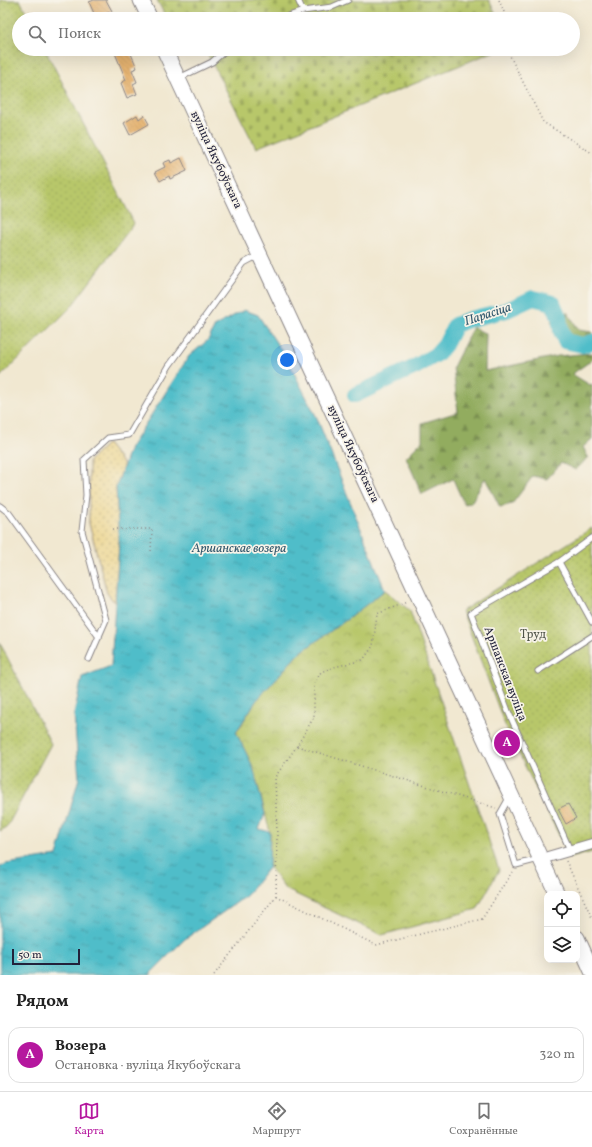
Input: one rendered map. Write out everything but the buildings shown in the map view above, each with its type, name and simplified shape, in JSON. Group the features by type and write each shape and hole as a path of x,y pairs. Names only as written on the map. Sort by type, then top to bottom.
{"main road":[{"path":"141,0 147,12"},
{"name":"вуліца Якубоўскага","path":"167,56 306,351 418,598 556,891"},
{"path":"580,945 592,971"}],"street":[{"path":"541,859 592,844"}],"lane":[{"path":"298,0 303,11"},
{"path":"300,12 332,7 348,0"},
{"path":"178,79 212,62 219,56"},
{"path":"89,659 106,620 82,531 86,495 84,460 108,438 129,435 169,366 244,263 260,254"},
{"path":"0,506 9,512 99,637"},
{"path":"592,538 559,562 592,622"},
{"name":"Аршанская вуліца","path":"559,562 471,613 508,712 566,851"},
{"path":"538,671 592,636"},
{"path":"511,796 500,814 516,865 541,859"}],"path":[{"path":"499,0 504,12"},
{"path":"510,56 543,122 592,153"},
{"path":"113,530 152,529 151,552"},
{"path":"214,975 276,896 277,835 275,777 297,746 314,717 314,684 320,672 363,660 373,646 377,614 418,598"},
{"path":"297,746 502,810"},
{"path":"566,851 592,918"},
{"path":"276,896 376,945 482,919 516,865"}],"green space":[{"path":"0,0 20,0 26,12 12,12 12,56 49,56 134,223 71,307 0,377"},
{"path":"157,0 489,0 495,12 163,12"},
{"path":"209,56 483,56 256,148"},
{"path":"567,312 579,330 592,332 592,348 587,349 563,345 551,321"},
{"path":"473,327 486,334 485,371 558,356 592,353 592,360 572,374 590,385 592,384 592,439 583,447 588,457 576,470 561,463 547,479 533,476 512,504 500,507 485,478 471,503 464,504 453,479 422,494 406,457 422,441 422,423 458,412 453,367"},
{"name":"Труд","path":"592,528 592,852 570,858 505,725 462,611"},
{"path":"385,590 410,611 499,870 477,909 382,935 285,889 269,867 270,832 253,767 236,733 256,701 298,654 349,618"},
{"path":"0,643 51,744 7,827 0,831"}],"sand":[{"path":"107,444 124,465 116,487 119,544 115,603 107,593 89,523 89,461"}],"water":[{"name":"Аршанскае возера","path":"244,310 258,315 287,359 317,418 385,590 349,618 298,654 256,701 236,732 253,767 265,814 259,829 270,832 269,867 246,896 185,939 151,973 151,975 0,975 0,867 6,864 57,856 79,778 74,714 82,677 111,666 119,544 116,487 130,448 189,356 208,340 215,326"}],"waterway":[{"name":"Парасіца","path":"355,395 415,367 437,354 445,345 455,325 470,319 507,310 533,298 553,303 559,317 561,331 565,341 583,345 592,342"}],"place":[{"name":"Возера","path":"507,743"}]}
